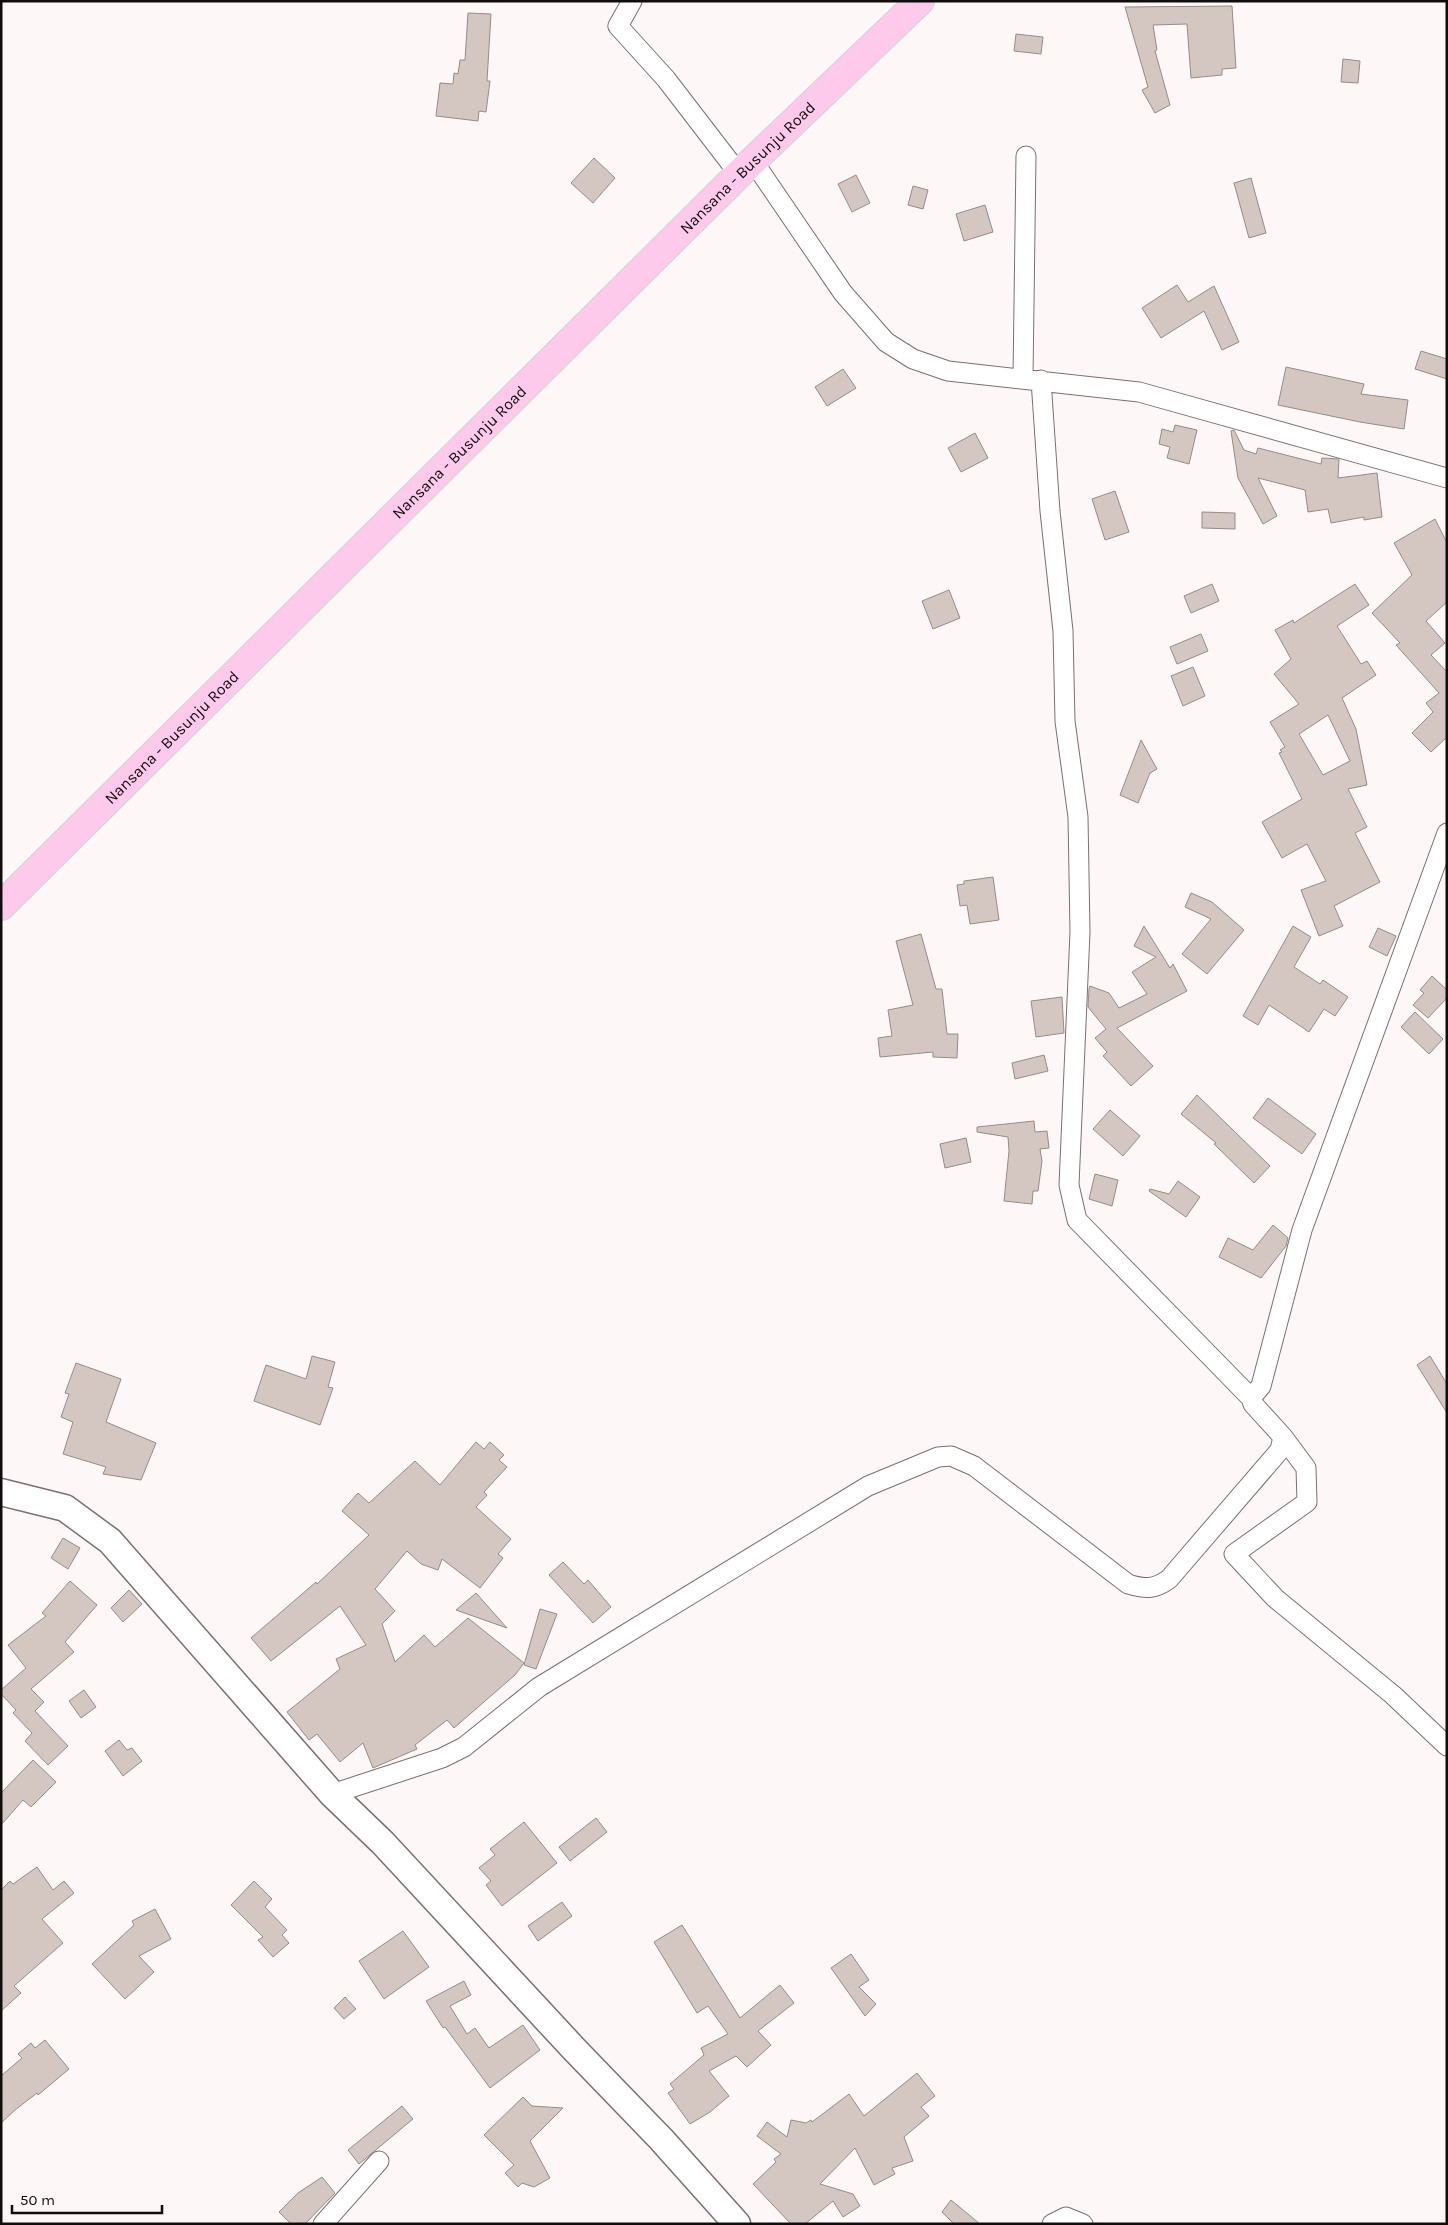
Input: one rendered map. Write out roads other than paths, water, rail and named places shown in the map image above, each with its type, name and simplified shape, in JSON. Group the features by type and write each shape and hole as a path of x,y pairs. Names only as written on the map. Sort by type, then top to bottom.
{"main road":[{"name":"Nansana - Busunju Road","path":"1,906 746,168 920,1"}],"street":[{"path":"632,1 618,26 746,168 843,292 886,342 913,359 948,371 1139,392 1447,478"},
{"path":"1026,156 1032,379 1050,512 1063,631 1065,721 1078,817 1079,952 1069,1185 1077,1220 1251,1398 1253,1404 1283,1437 1306,1468 1307,1502 1234,1554 1275,1598 1393,1694 1447,1746"},
{"path":"1251,1398 1261,1386 1267,1368 1302,1230 1447,833"},
{"path":"332,1794 442,1758 464,1747 539,1687 868,1486 938,1457 951,1456 974,1466 1128,1584 1143,1588 1156,1588 1169,1580 1280,1450 1283,1437"},
{"path":"1,1492 65,1508 110,1541 332,1794 383,1843 574,2049 661,2138 737,2224"},
{"path":"323,2224 379,2161"},
{"path":"1052,2224 1066,2217 1083,2224"}]}
